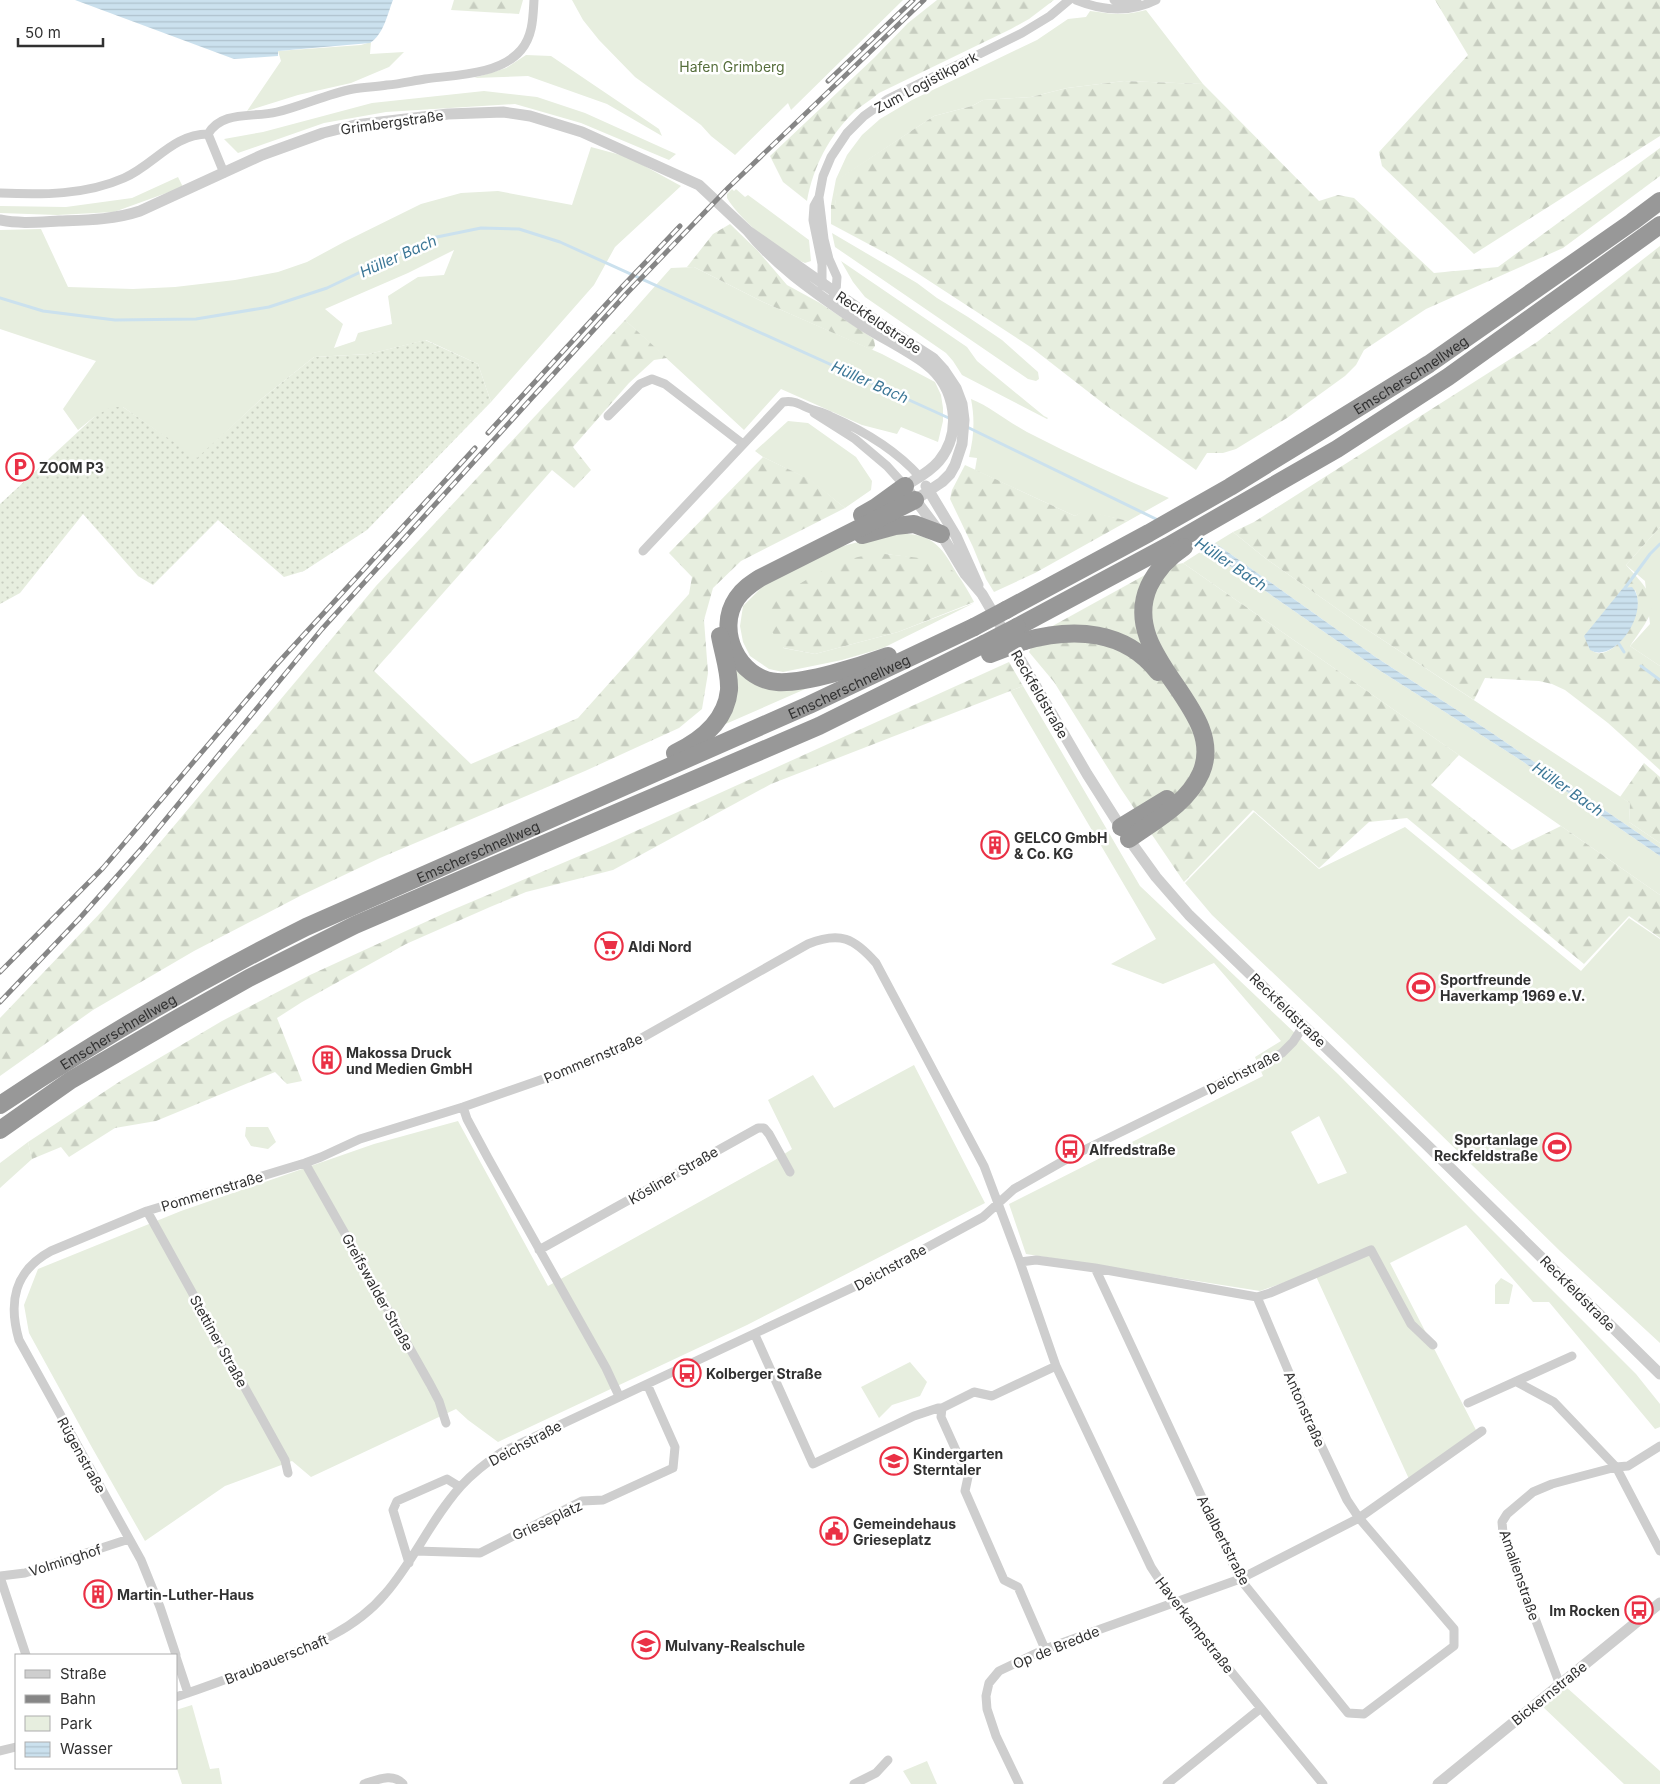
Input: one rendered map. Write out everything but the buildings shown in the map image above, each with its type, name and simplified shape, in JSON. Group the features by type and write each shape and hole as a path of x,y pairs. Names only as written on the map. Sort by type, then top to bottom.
{"highway":[{"name":"Emscherschnellweg","path":"0,1105 169,999 238,961 306,927 809,705 974,627 1149,533 1230,487 1429,364 1660,201"},
{"name":"Emscherschnellweg","path":"0,1130 71,1080 145,1037 249,978 355,925 818,726 900,686 1021,634 1173,549 1214,529 1218,517 1337,449 1448,377 1660,225"},
{"path":"917,488 832,541 746,587 736,599 728,626 736,657 746,668 758,676 776,682 803,680 868,664 941,635 974,627"},
{"path":"567,811 589,791 688,747 704,737 715,723 724,708 729,690 720,636 720,622 724,606 732,592 742,582 759,570 876,507 917,488"},
{"path":"832,541 895,526 914,524 941,534"},
{"path":"1125,833 1168,811 1183,798 1202,772 1205,757 1206,744 1197,719 1158,658 1148,638 1143,622 1142,610 1145,594 1153,577 1173,549"},
{"path":"1021,634 1040,636 1096,635 1115,639 1132,648 1147,659 1158,672 1190,724 1196,738 1198,754 1189,779 1125,833"}],"street":[{"path":"208,134 218,122 229,117 276,112 354,89 459,76 480,72 499,65 511,59 522,50 532,29 534,0"},
{"name":"Zum Logistikpark","path":"822,283 822,264 818,252 813,220 814,206 819,197 831,157 847,133 864,116 904,91 1022,33 1050,16 1069,0"},
{"path":"1076,0 1107,9 1140,7 1156,0"},
{"path":"1114,0 1120,2 1137,0"},
{"name":"Grimbergstraße","path":"0,220 28,222 98,220 124,216 140,212 291,144 324,133 355,125 448,114 503,112 530,116 582,132 699,185 720,204"},
{"path":"0,193 34,195 99,188 126,177 178,141 196,134 208,134"},
{"path":"208,134 224,173"},
{"name":"Zum Logistikpark","path":"819,197 824,240 829,259 837,277 829,296"},
{"name":"Reckfeldstraße","path":"720,204 748,231 760,246 794,275 933,358 952,380 962,404 964,420 962,444 956,465 942,482 917,488"},
{"name":"Reckfeldstraße","path":"748,231 822,283 829,296 850,317 926,364 943,382 951,399 954,423 951,439 938,462 917,488"},
{"path":"608,416 640,384 652,379 665,384 743,444"},
{"name":"Reckfeldstraße","path":"643,551 783,402 790,400 829,415 862,432 903,460 941,534 965,574 982,594"},
{"name":"Reckfeldstraße","path":"808,408 824,420 855,438 887,466 917,488 956,536 982,594 1087,774 1156,878 1190,915 1660,1374"},
{"name":"Pommernstraße","path":"38,1257 147,1211 321,1158 360,1139 463,1107 582,1066 628,1046 808,944 819,939 835,937 850,939 876,963 984,1166 998,1202"},
{"name":"Deichstraße","path":"409,1563 440,1514 460,1487 486,1462 502,1452 619,1396 755,1335 871,1278 983,1217 1014,1189 1085,1149 1282,1053 1293,1042 1304,1025"},
{"path":"463,1107 467,1119 606,1368 619,1396"},
{"name":"Kösliner Straße","path":"539,1250 758,1128 764,1128 769,1134 790,1172"},
{"name":"Greifswalder Straße","path":"305,1163 430,1384 439,1401 446,1423"},
{"name":"Haverkampstraße","path":"998,1202 1056,1366 1151,1567 1174,1602 1322,1784"},
{"name":"Stettiner Straße","path":"147,1211 285,1460 288,1473"},
{"path":"1020,1262 1036,1260 1095,1268 1256,1297 1270,1293 1371,1250 1411,1324 1433,1345"},
{"name":"Rügenstraße","path":"38,1257 28,1268 14,1295 13,1310 20,1340 129,1539 151,1583 175,1654"},
{"name":"Adalbertstraße","path":"1095,1268 1240,1579 1348,1713 1364,1714 1454,1646 1454,1629"},
{"name":"Antonstraße","path":"1256,1297 1310,1422 1347,1500 1454,1629"},
{"path":"755,1335 813,1464 914,1416 942,1408 974,1392 992,1396 1056,1366"},
{"path":"1468,1403 1572,1356"},
{"path":"1517,1382 1554,1402 1616,1467 1660,1551"},
{"name":"Grieseplatz","path":"416,1551 480,1553 582,1501 603,1500 674,1468 676,1447 647,1384"},
{"path":"942,1408 941,1417 968,1477 964,1491 1004,1580 1018,1587 1045,1649"},
{"path":"1174,1602 1240,1579 1360,1518 1482,1431"},
{"name":"Amalienstraße","path":"1560,1685 1503,1533 1502,1522 1507,1514 1533,1492 1552,1484 1616,1467 1628,1466 1660,1446"},
{"path":"409,1563 393,1510 397,1501 447,1479 460,1487"},
{"name":"Volminghof","path":"26,1654 0,1576 25,1573 129,1539"},
{"name":"Braubauerschaft","path":"178,1696 306,1648 336,1634 366,1614 390,1589 409,1563"},
{"name":"Op de Bredde","path":"1019,1784 996,1736 987,1709 986,1696 989,1683 999,1671 1045,1649 1174,1602"},
{"name":"Bickernstraße","path":"1438,1784 1660,1602"},
{"name":"Rügenstraße","path":"178,1662 188,1693"},
{"path":"1167,1784 1261,1708"},
{"path":"0,1751 15,1746"},
{"path":"854,1784 876,1773 888,1760"},
{"path":"364,1784 390,1777 399,1778 403,1784"}],"green space":[{"path":"454,0 523,0 519,14 451,10"},
{"name":"Hafen Grimberg","path":"572,0 903,0 791,110 788,103 735,155 711,136 701,125 635,77 599,40 583,20"},
{"path":"937,0 1054,0 1029,19 1011,29 879,93 857,109 837,131 823,153 813,176 807,201 783,182 770,156 874,58 908,23"},
{"path":"1435,0 1660,0 1660,136 1474,254 1382,166 1379,152 1468,55"},
{"path":"1146,10 1203,84 1124,81 1067,88 1031,97 983,100 972,106 934,116 839,179 835,206 831,205 836,179 847,155 862,135 880,119 912,100 1037,40 1068,19 1086,17 1090,11 1118,14"},
{"path":"371,42 370,54 404,52 389,67 351,83 298,95 247,111 281,61 278,51 361,45"},
{"path":"526,55 551,56 659,129 662,136 607,104 528,76 474,78 506,68"},
{"path":"1124,81 1203,84 1319,201 1338,195 1354,198 1434,273 1498,267 1660,148 1660,176 1563,248 1426,309 1364,350 1356,365 1345,376 1287,418 1236,449 1223,453 1207,453 1196,470 1104,404 1032,348 891,256 831,224 831,205 835,205 838,179 934,116 972,106 983,100 1031,97 1067,88"},
{"path":"484,91 537,97 585,113 676,154 669,160 581,123 515,104 386,112 324,123 238,153 224,139 263,132 372,103"},
{"path":"591,147 628,157 681,186 615,247 594,285 491,402 478,364 426,340 369,354 314,357 260,400 197,459 123,407 94,417 78,430 63,409 96,361 0,329 0,230 41,229 68,287 133,289 175,287 235,280 278,272 307,262 421,204 461,193 498,191 572,205","holes":["454,250 444,275 418,277 388,296 392,324 358,333 355,341 334,348 343,324 325,309 408,273"]},
{"path":"178,177 183,187 114,212 57,215 0,213 0,206 66,207 132,198"},
{"path":"732,189 734,191 736,189 745,197 748,195 809,240 811,261 805,263 784,252 751,226 727,198 727,194"},
{"path":"730,224 757,250 787,285 820,303 874,339 875,346 872,350 763,302 694,267 687,267 713,234"},
{"path":"832,233 917,283 1002,340 1038,372 1039,379 1036,381 1028,379 835,247"},
{"path":"1660,246 1660,527 1626,565 1645,587 1652,604 1647,621 1630,646 1660,666 1660,770 1608,723 1565,690 1552,684 1539,681 1485,678 1474,700 1363,627 1265,558 1233,532 1254,522 1537,342","holes":["1635,590 1636,614 1630,627 1623,639 1614,648 1604,653 1595,652 1588,646"]},
{"path":"841,261 967,347 977,361 1048,418 1047,419 962,375 946,353 865,297 853,282"},
{"path":"694,267 763,302 882,354 935,382 941,395 943,408 943,421 938,442 901,427 897,434 862,425 781,389 744,430 625,320 671,268"},
{"path":"625,320 667,358 654,360 629,383 573,447 591,470 574,488 552,470 374,671 471,764 578,718 689,594 692,577 669,553 763,457 811,480 845,508 741,561 713,588 704,620 708,673 702,709 679,728 585,771 380,858 302,895 194,951 93,1010 0,1076 0,1018 104,909 376,586"},
{"path":"425,340 478,364 491,402 367,530 304,571 284,577 218,520 153,585 138,576 83,514 20,593 0,604 0,504 94,417 111,407 123,407 197,458 260,400 314,357 369,354"},
{"path":"971,399 1045,441 1115,475 1169,498 1128,521 1084,511 1075,516 975,470 977,458 969,457 973,428"},
{"path":"788,421 808,423 856,457 872,481 871,490 845,508 810,480 763,457 755,451"},
{"path":"965,465 1075,516 1084,510 1128,521 1035,573 994,592 986,579 950,499 952,490"},
{"path":"1660,527 1660,666 1630,646 1650,624 1645,581 1626,565"},
{"path":"907,529 908,534 918,535 934,542 945,554 959,577 933,563 885,554 783,648 815,654 898,632 974,603 883,648 842,660 783,672 769,669 750,656 743,642 740,626 743,606 763,586 832,549"},
{"path":"1233,532 1265,558 1363,627 1630,803 1629,822 1660,843 1660,848 1492,733 1374,656 1215,543"},
{"path":"1205,549 1379,670 1522,761 1660,856 1660,895 1183,563"},
{"path":"885,554 926,559 945,566 960,578 974,602 898,632 815,654 784,648 767,625 767,607 799,584 822,571 858,557"},
{"path":"1183,563 1459,755 1431,785 1512,850 1561,826 1660,895 1660,938 1629,916 1584,964 1407,818 1369,822 1319,868 1253,810 1184,882 1121,789 1054,682 1029,652 1038,634 1154,570"},
{"path":"731,661 743,673 819,683 721,726"},
{"path":"1009,662 1023,686 771,784 613,870 526,892 490,907 406,944 302,1002 277,1018 302,1081 287,1084 275,1072 156,1121 115,1128 69,1157 61,1147 32,1159 28,1142 122,1080 222,1021 310,975 445,913 605,845"},
{"path":"1023,686 1140,886 1338,1074 1636,1374 1660,1404 1660,1427 1655,1429 1549,1302 1533,1302 1466,1225 1390,1263 1476,1430 1409,1479 1314,1272 1260,1291 1026,1254 1009,1204 1263,1076 1255,1057 1281,1041 1214,963 1163,984 1111,964 1156,939 1010,691","holes":["1319,1116 1347,1173 1318,1184 1291,1132"]},
{"path":"1644,763 1660,777 1660,843 1629,822 1630,803 1620,797"},
{"name":"Sportanlage Reckfeldstraße","path":"1254,812 1319,869 1405,827 1581,971 1629,918 1660,939 1660,1343 1560,1251 1348,1044 1212,915 1185,883"},
{"path":"914,1065 985,1203 747,1325 498,1442 456,1409 311,1477 292,1461 225,1486 145,1541 29,1333 24,1305 38,1269 181,1211 374,1144 458,1121 548,1286 792,1149 768,1100 813,1075 834,1108"},
{"path":"246,1127 268,1127 276,1142 268,1149 251,1146 245,1136"},
{"path":"28,1142 32,1159 0,1188 0,1163"},
{"path":"1501,1278 1513,1285 1509,1304 1495,1304 1495,1285"},
{"path":"910,1362 927,1382 920,1396 892,1405 879,1418 861,1387"},
{"path":"1565,1686 1660,1771 1660,1784 1624,1784 1542,1706"},
{"path":"192,1705 210,1769 219,1768 222,1784 182,1784 177,1769 178,1709"},
{"path":"927,1761 937,1784 911,1784 903,1771"}],"water":[{"path":"75,0 393,0 379,35 370,43 278,51 278,56 234,59"},
{"path":"1215,543 1374,656 1492,733 1660,848 1660,856 1522,761 1379,670 1205,549"},
{"path":"1632,587 1637,596 1638,608 1628,632 1620,642 1610,649 1600,652 1590,650 1584,636 1623,588"}],"waterway":[{"name":"Hüller Bach","path":"0,298 43,311 115,320 196,319 269,307 327,288 432,238 481,228 519,229 560,242 951,419"},
{"name":"Hüller Bach","path":"965,426 1160,521"},
{"name":"Hüller Bach","path":"1194,538 1213,549"},
{"path":"1625,588 1650,554 1660,544"},
{"path":"1619,644 1624,652"},
{"path":"1641,666 1660,680"}],"railway":[{"path":"828,81 913,0"},
{"path":"0,1002 79,919 143,847 322,629 628,292 729,187 924,0"},
{"path":"488,433 680,226"},
{"path":"0,972 103,868 277,664 475,448"}],"place":[{"name":"ZOOM P3","path":"20,467"},
{"name":"GELCO GmbH & Co. KG","path":"995,845"},
{"name":"Aldi Nord","path":"609,946"},
{"name":"Sportfreunde Haverkamp 1969 e.V.","path":"1421,987"},
{"name":"Makossa Druck und Medien GmbH","path":"327,1060"},
{"name":"Sportanlage Reckfeldstraße","path":"1557,1147"},
{"name":"Alfredstraße","path":"1070,1149"},
{"name":"Kolberger Straße","path":"687,1373"},
{"name":"Kindergarten Sterntaler","path":"894,1461"},
{"name":"Gemeindehaus Grieseplatz","path":"834,1531"},
{"name":"Martin-Luther-Haus","path":"98,1594"},
{"name":"Im Rocken","path":"1639,1610"},
{"name":"Mulvany-Realschule","path":"646,1645"}]}
